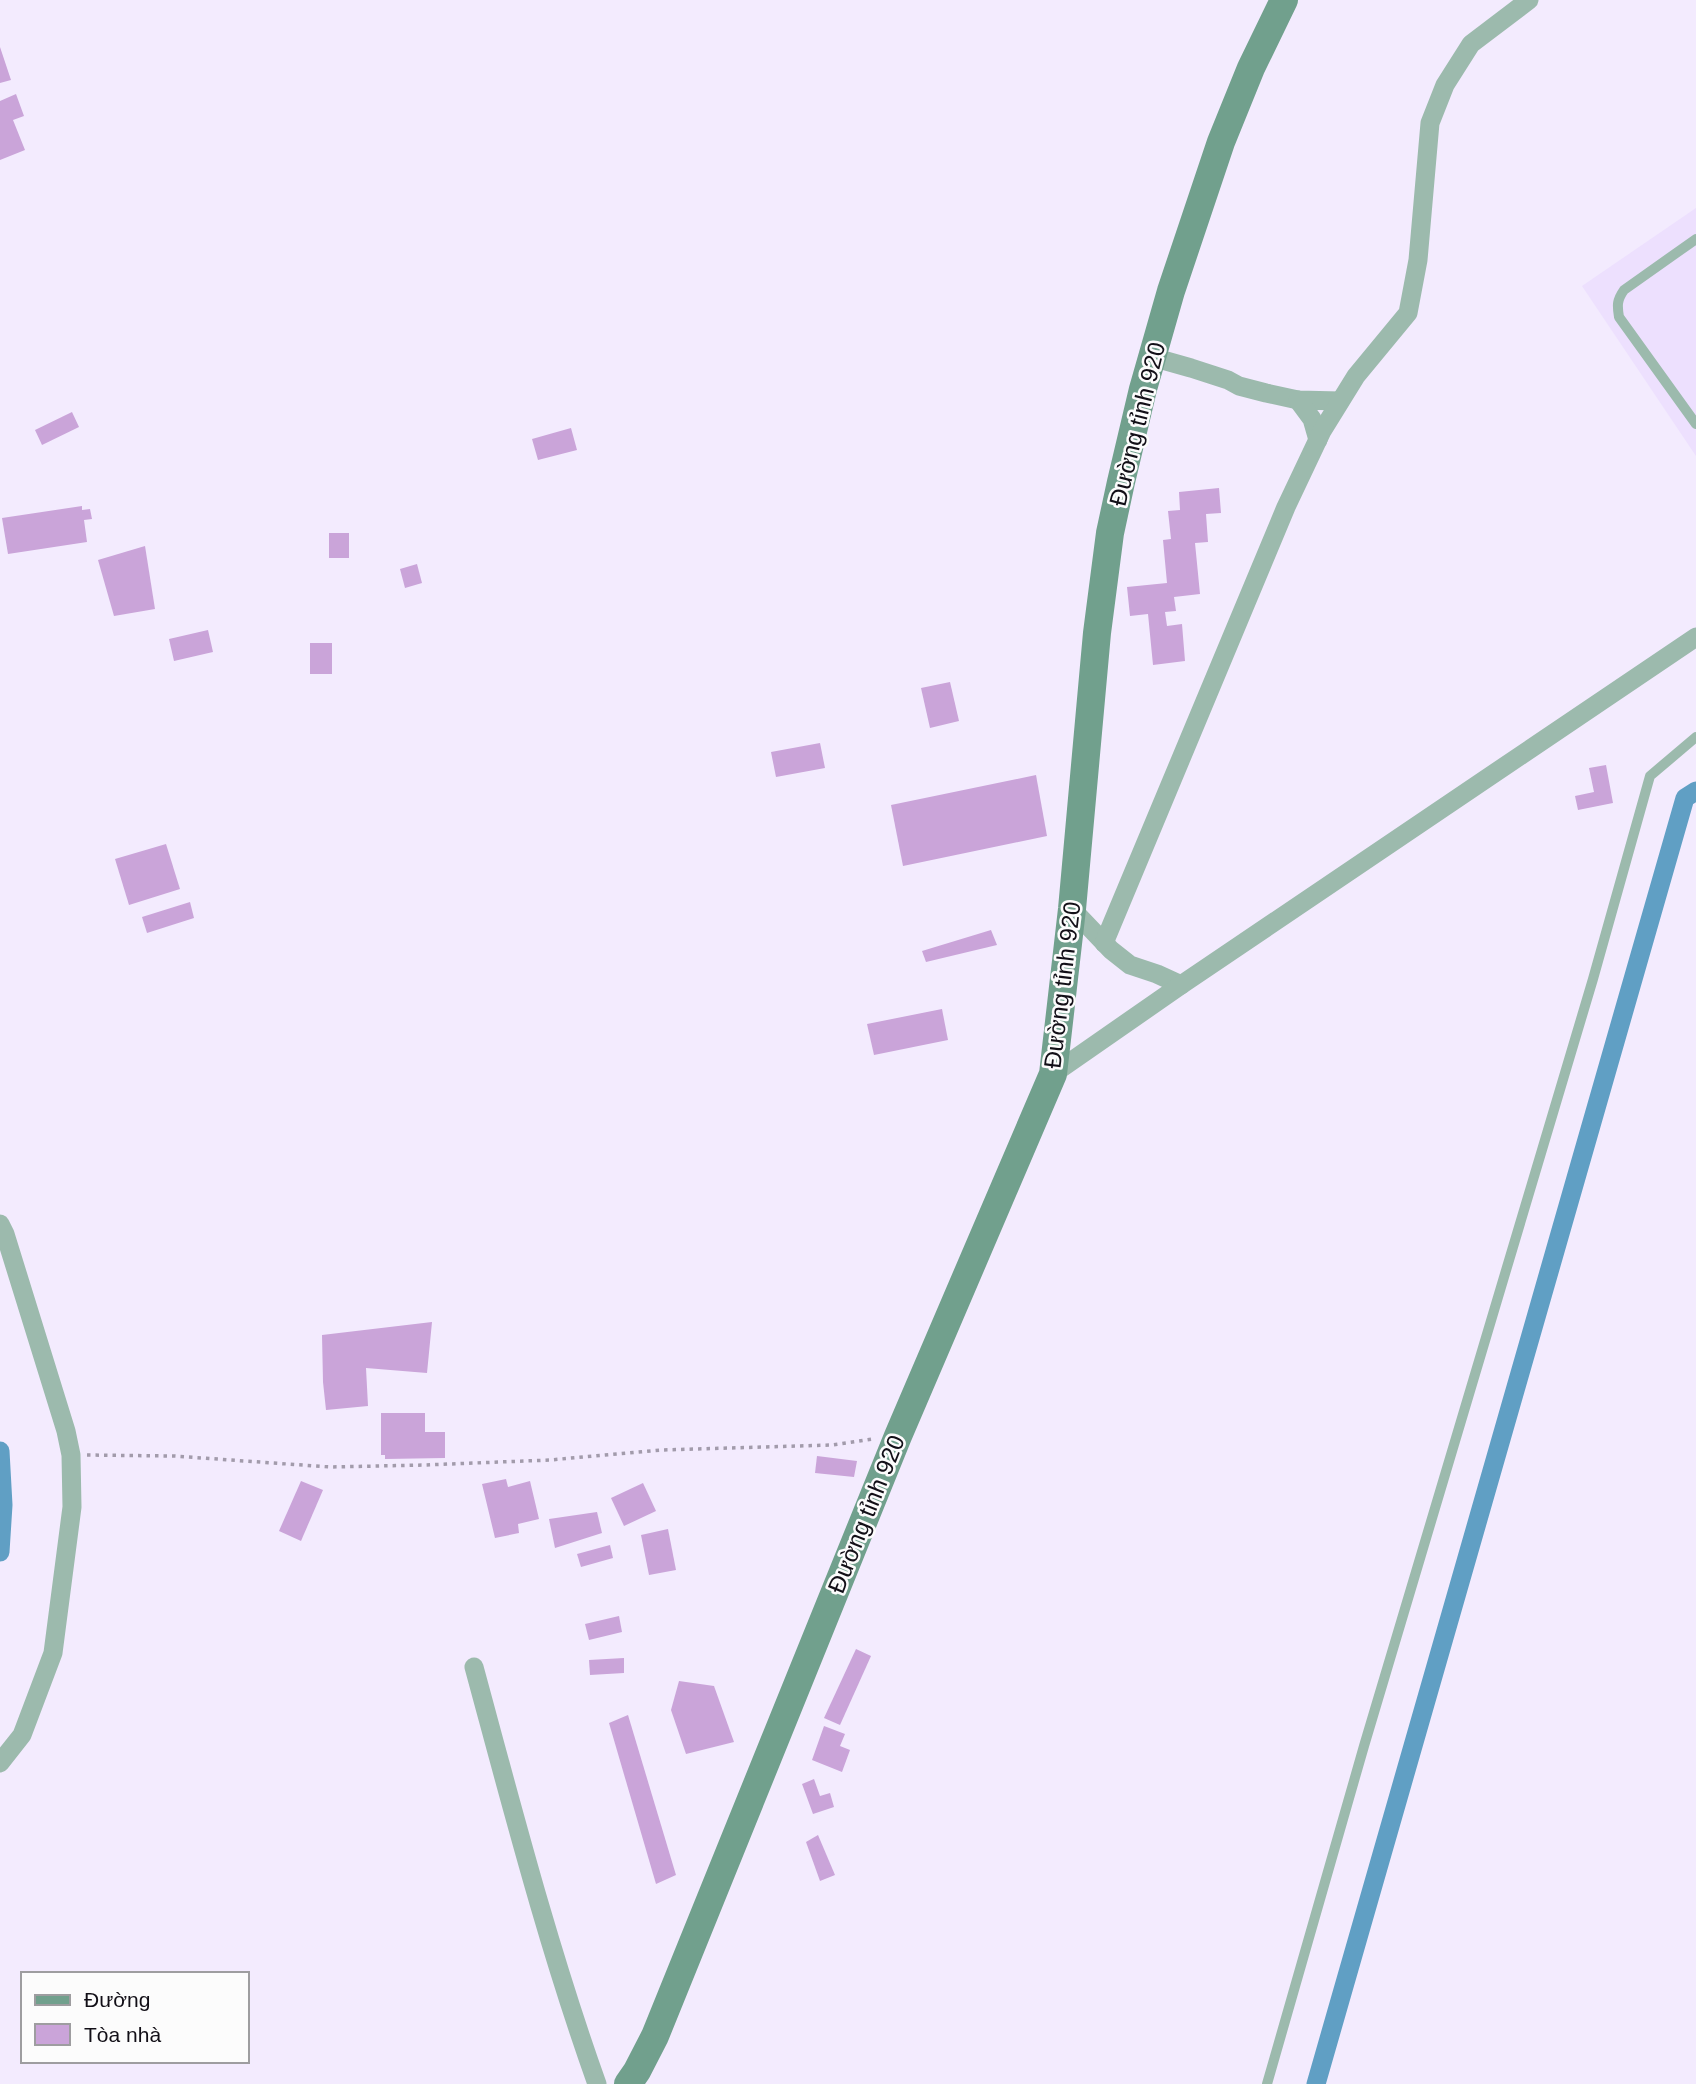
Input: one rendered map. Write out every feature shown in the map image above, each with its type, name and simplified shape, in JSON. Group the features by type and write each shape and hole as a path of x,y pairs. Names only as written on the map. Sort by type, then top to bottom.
{"main road":[{"name":"Đường tỉnh 920","path":"628,2084 655,2036 898,1436 1053,1074 1072,909 1097,633 1110,533 1171,291 1221,142 1251,68 1284,0"}],"street":[{"path":"1104,943 1286,507 1318,440 1356,376 1408,313 1418,260 1430,123 1445,85 1471,44 1529,0"},
{"path":"1153,357 1228,380 1239,386 1298,400 1340,401"},
{"path":"1298,400 1312,419 1318,440"},
{"path":"1053,1074 1696,637"},
{"path":"1072,909 1104,943 1130,965 1181,985"},
{"path":"0,1224 66,1431 71,1455 72,1507 53,1653 22,1735 0,1763"},
{"path":"474,1667 534,1887 575,2023 597,2084"}],"lane":[{"path":"1695,421 1619,317 1617,300 1634,281 1696,239"},
{"path":"1267,2084 1364,1746 1593,979 1650,776 1696,737"}],"path":[{"path":"71,1455 174,1455 330,1467 424,1465 550,1460 661,1450 832,1445 898,1436"}],"shaded area":[{"path":"1696,208 1696,456 1582,286"}],"building":[{"path":"0,47 11,80 0,83"},
{"path":"16,94 24,116 13,120 25,150 0,160 0,101"},
{"path":"72,412 79,427 42,445 35,430"},
{"path":"571,428 577,450 538,460 532,439"},
{"path":"1219,488 1221,513 1206,514 1208,542 1195,543 1200,594 1174,597 1176,611 1165,612 1167,626 1182,624 1185,661 1153,665 1148,614 1130,616 1127,587 1167,583 1163,540 1171,539 1168,511 1180,510 1179,492"},
{"path":"82,506 82,510 90,509 92,519 84,520 87,542 8,554 2,518"},
{"path":"329,533 349,533 349,558 329,558"},
{"path":"145,546 155,609 114,616 98,560"},
{"path":"417,564 422,583 405,588 400,569"},
{"path":"208,630 213,652 174,661 169,639"},
{"path":"310,643 332,643 332,674 310,674"},
{"path":"950,682 959,721 930,728 921,688"},
{"path":"820,743 825,768 776,777 771,752"},
{"path":"1606,765 1613,803 1578,810 1575,796 1594,792 1589,768"},
{"path":"1036,775 1047,836 903,866 891,805"},
{"path":"166,844 180,889 129,905 115,859"},
{"path":"190,902 194,918 147,933 142,917"},
{"path":"991,930 997,945 926,962 922,951"},
{"path":"942,1009 948,1040 874,1055 867,1024"},
{"path":"432,1322 427,1373 366,1368 368,1406 326,1410 322,1335"},
{"path":"381,1413 425,1413 425,1432 445,1432 445,1458 385,1459 385,1455 381,1455"},
{"path":"817,1456 857,1461 854,1477 815,1473"},
{"path":"506,1479 508,1487 530,1481 539,1519 518,1524 519,1533 495,1538 482,1484"},
{"path":"301,1481 323,1490 301,1541 279,1531"},
{"path":"643,1483 656,1511 624,1526 611,1498"},
{"path":"597,1512 602,1533 555,1548 549,1519"},
{"path":"668,1529 676,1570 649,1575 641,1535"},
{"path":"610,1545 613,1558 581,1567 577,1554"},
{"path":"619,1616 622,1632 589,1640 585,1624"},
{"path":"856,1649 871,1656 840,1725 824,1718"},
{"path":"624,1658 624,1673 590,1675 589,1660"},
{"path":"679,1681 714,1686 734,1742 686,1754 671,1710"},
{"path":"628,1715 676,1875 656,1884 609,1723"},
{"path":"824,1726 845,1734 840,1746 850,1750 842,1772 812,1760"},
{"path":"814,1779 820,1796 830,1793 834,1807 813,1814 802,1784"},
{"path":"818,1835 835,1875 820,1881 806,1842"}],"waterway":[{"path":"1316,2084 1685,798 1696,791"},
{"path":"0,1451 3,1505 0,1552"}]}
